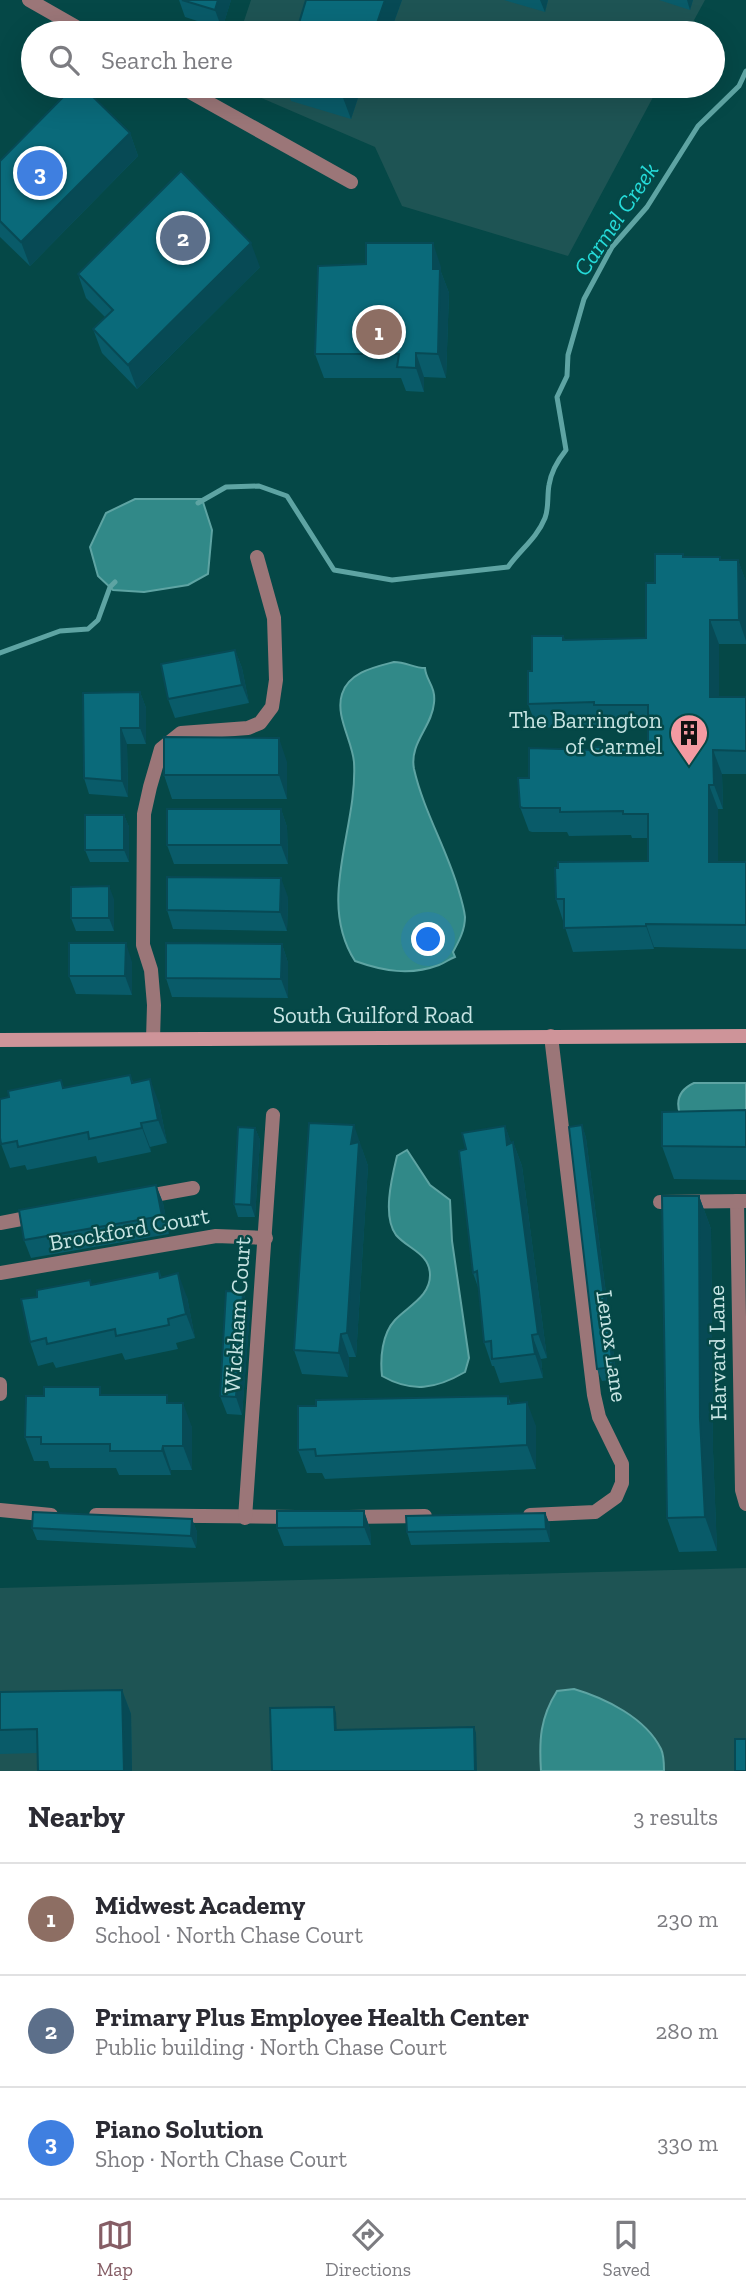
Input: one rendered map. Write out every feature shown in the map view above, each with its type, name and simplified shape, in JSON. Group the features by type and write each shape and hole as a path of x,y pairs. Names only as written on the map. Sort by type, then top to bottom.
{"main road":[{"name":"South Guilford Road","path":"0,1040 746,1036"}],"street":[{"path":"29,0 66,21"},
{"path":"200,98 351,182"},
{"path":"153,1039 151,970 143,946 144,814 161,748 181,733 248,728 260,723 272,707 276,680 274,618 257,557"},
{"name":"Lenox Lane","path":"515,1515 595,1512 616,1497 623,1472 619,1456 599,1417 594,1395 551,1036"},
{"name":"Wickham Court","path":"245,1518 273,1115"},
{"name":"Brockford Court","path":"127,1200 193,1188"},
{"path":"660,1202 741,1201"},
{"name":"Harvard Lane","path":"741,1201 742,1490 746,1504"},
{"name":"Brockford Court","path":"0,1223 49,1214"},
{"name":"Brockford Court","path":"0,1273 216,1236 266,1238"},
{"path":"0,1384 0,1394"},
{"path":"0,1510 79,1515 245,1518 435,1516"}],"shaded area":[{"path":"251,0 705,0 694,21 244,21"},
{"path":"262,98 653,98 568,256 402,206 375,147"},
{"path":"135,499 202,499 212,530 208,574 188,585 144,592 113,590 98,576 90,547 106,513"},
{"path":"394,662 425,668 434,692 432,712 415,751 414,769 423,799 452,870 465,917 463,931 453,952 455,957 428,968 407,971 386,970 355,961 344,938 339,914 341,864 354,787 353,754 342,719 340,702 350,680 371,669"},
{"path":"694,1083 746,1083 746,1126 680,1114 680,1095"},
{"path":"407,1150 430,1185 450,1200 452,1241 469,1358 465,1372 444,1382 424,1387 393,1381 382,1376 381,1369 387,1332 395,1320 423,1295 430,1274 422,1256 396,1235 390,1218 389,1196 397,1156"},
{"path":"746,1568 746,1771 0,1771 0,1588"},
{"path":"574,1689 624,1711 645,1728 661,1749 664,1771 541,1771 541,1739 551,1701 557,1691"}],"building":[{"path":"182,0 218,0 215,10"},
{"path":"306,0 385,0 378,21 300,21"},
{"path":"62,98 94,98 130,133 21,242 0,221 0,161"},
{"path":"181,171 251,243 128,365 93,329 113,310 78,274"},
{"path":"366,243 433,243 433,269 440,269 438,354 416,353 416,368 397,367 399,354 315,354 318,266 366,264"},
{"name":"The Barrington of Carmel","path":"655,554 738,560 739,620 710,620 710,697 746,697 746,751 713,750 714,785 709,785 709,862 746,862 746,925 646,924 564,928 564,899 556,899 555,868 558,868 558,862 648,861 648,814 623,814 623,811 560,812 560,808 520,807 518,778 529,778 529,748 593,750 593,747 648,747 648,705 594,705 594,702 528,704 532,636 563,636 563,640 646,638 646,583 655,583"},
{"path":"235,650 242,685 168,699 161,664"},
{"path":"140,692 140,728 121,728 122,781 84,778 83,693"},
{"path":"164,737 279,738 279,775 164,775"},
{"path":"167,809 281,809 281,845 167,845"},
{"path":"85,815 124,815 124,850 85,850"},
{"path":"167,877 281,878 280,912 167,910"},
{"path":"109,886 109,918 71,918 71,887"},
{"path":"69,943 126,943 125,976 69,976"},
{"path":"166,943 282,944 281,979 166,978"},
{"path":"130,1075 132,1083 150,1079 158,1120 141,1123 142,1128 89,1139 88,1132 18,1147 17,1141 1,1144 0,1099 9,1097 8,1091 61,1080 63,1088"},
{"path":"746,1110 746,1147 662,1146 662,1112"},
{"path":"309,1123 354,1125 351,1144 359,1142 347,1333 341,1334 339,1353 294,1350"},
{"path":"582,1125 613,1367 597,1369 569,1127"},
{"path":"505,1126 507,1145 513,1142 538,1334 532,1335 535,1354 492,1359 491,1341 484,1342 477,1271 473,1273 459,1151 466,1149 462,1133"},
{"path":"238,1127 255,1128 251,1205 234,1204"},
{"path":"156,1185 162,1216 24,1240 19,1210"},
{"path":"662,1196 699,1196 700,1418 705,1517 667,1518"},
{"path":"159,1271 160,1278 178,1273 186,1314 168,1319 169,1325 116,1336 115,1329 47,1344 46,1338 30,1342 21,1299 37,1297 37,1290 90,1280 91,1285"},
{"path":"226,1291 243,1292 236,1397 220,1396"},
{"path":"44,1387 100,1387 100,1395 167,1395 167,1403 183,1403 183,1446 163,1446 162,1451 110,1451 110,1444 41,1444 41,1437 25,1437 26,1396 44,1396"},
{"path":"508,1396 508,1404 527,1402 527,1445 316,1456 315,1449 298,1450 298,1406 316,1406 316,1400"},
{"path":"277,1511 364,1511 364,1527 277,1528"},
{"path":"33,1512 192,1519 191,1536 32,1528"},
{"path":"545,1513 546,1529 407,1532 406,1516"},
{"path":"122,1690 124,1771 38,1771 37,1729 0,1730 0,1692"},
{"path":"334,1707 335,1730 474,1727 475,1771 272,1771 270,1708"},
{"path":"735,1739 746,1739 746,1771 735,1771"}],"waterway":[{"name":"Carmel Creek","path":"198,503 226,487 259,486 287,496 334,570 392,580 508,567 542,525 547,510 551,475 566,450 557,397 567,376 568,355 584,299 612,247 647,207 698,126 739,86 746,71"},
{"name":"Carmel Creek","path":"0,653 60,631 88,629 98,620 110,587 115,582"}],"place":[{"name":"Piano Solution","path":"40,173"},
{"name":"Primary Plus Employee Health Center","path":"183,238"},
{"name":"Midwest Academy","path":"379,332"},
{"name":"The Barrington of Carmel","path":"689,767"}]}
